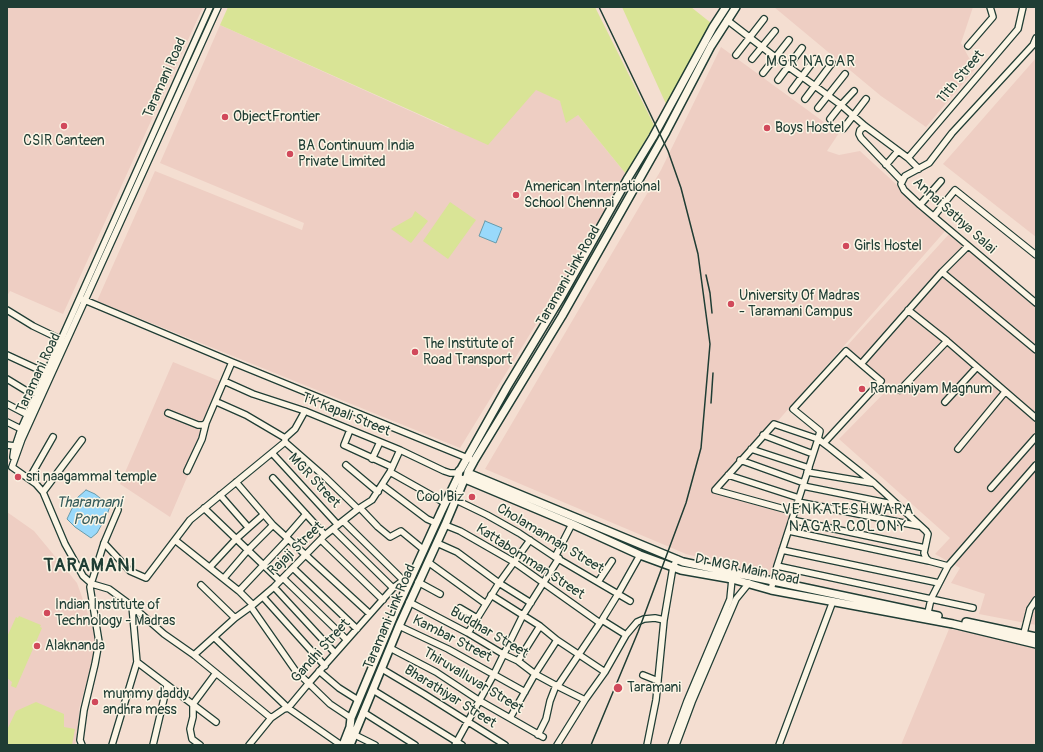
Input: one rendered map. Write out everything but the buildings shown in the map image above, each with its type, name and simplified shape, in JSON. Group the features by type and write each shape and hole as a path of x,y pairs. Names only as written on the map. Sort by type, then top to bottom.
{"main road":[{"name":"Taramani Link Road","path":"350,745 353,734 382,669 409,602 456,500 467,457 653,137 713,27 726,7"},
{"name":"Taramani Link Road","path":"342,745 350,727 351,718 358,700 413,573 445,504 463,475 474,461 562,316 666,132 711,46 736,7"},
{"name":"Dr MGR Main Road","path":"463,475 640,555 681,570 732,579 771,590 927,616"},
{"name":"Dr MGR Main Road","path":"463,475 683,562 927,616 953,624 1023,638 1036,644"},
{"name":"Dr MGR Main Road","path":"1023,638 1036,637"}],"street":[{"name":"Taramani Road","path":"10,468 210,7"},
{"name":"Taramani Road","path":"10,468 21,429 38,394 46,373 83,299 218,7"},
{"path":"968,46 993,17 990,7"},
{"name":"11th Street","path":"908,158 1018,29 1023,7"},
{"path":"736,56 764,19"},
{"path":"727,20 841,105 865,126 908,158 919,169"},
{"path":"752,59 775,30"},
{"name":"Annai Sathya Salai","path":"1036,38 1033,45 952,133 929,163 905,176 901,184 904,190 920,205 1036,303"},
{"path":"763,73 789,40"},
{"path":"778,80 802,48"},
{"path":"792,90 815,59"},
{"path":"804,100 832,63"},
{"path":"818,108 845,74"},
{"path":"830,119 854,91"},
{"path":"843,129 866,99"},
{"path":"865,126 860,130 859,134 861,138 902,181"},
{"path":"886,165 898,151"},
{"path":"920,205 941,180"},
{"path":"934,216 955,190 1036,255"},
{"path":"861,364 942,272 968,246"},
{"path":"942,272 1036,350"},
{"path":"83,299 474,461"},
{"path":"7,310 33,326 62,340"},
{"path":"908,310 947,341 1036,418"},
{"path":"900,390 947,341"},
{"path":"771,590 772,581 820,431 793,409 846,351 881,381 824,443"},
{"path":"7,355 46,373"},
{"path":"187,471 202,439 206,423 232,362"},
{"path":"945,402 976,367"},
{"path":"7,379 25,390 38,394"},
{"name":"TK Kapali Street","path":"224,382 253,394 305,411 400,450 444,471 463,475"},
{"path":"958,449 1005,392"},
{"path":"219,403 246,415 285,440 359,508 378,528 390,537 400,531 403,531 424,550"},
{"path":"7,404 28,415"},
{"path":"104,543 130,571 146,578 190,520 272,453 295,429 305,411"},
{"path":"168,413 198,425 203,425 206,423"},
{"path":"7,422 21,429"},
{"path":"795,512 715,490 740,460 774,424 818,439 874,483 928,534 925,548 926,558 929,561"},
{"path":"350,430 344,445 391,470 445,504"},
{"path":"763,435 813,454"},
{"path":"29,479 53,436"},
{"path":"990,488 1036,437"},
{"path":"43,492 82,440"},
{"path":"372,459 380,442"},
{"path":"7,445 15,446"},
{"path":"751,449 808,470 874,483"},
{"name":"Rajaji Street","path":"194,655 215,638 235,618 274,588 323,538 359,508 372,500 391,470 400,450"},
{"name":"MGR Street","path":"272,453 341,523 404,580"},
{"path":"740,460 803,485 898,505"},
{"path":"927,616 931,599 948,566 1036,465"},
{"path":"346,466 378,492"},
{"path":"10,468 36,484 43,492 65,544 83,576 92,584 109,589 132,606 164,634 194,655 271,718"},
{"path":"728,475 799,500 921,526"},
{"path":"273,478 306,514 323,538 383,600"},
{"path":"236,482 273,525 370,614"},
{"path":"382,485 427,519 436,523"},
{"path":"220,495 248,527"},
{"name":"Cholamannan Street","path":"456,500 487,515 630,601"},
{"path":"204,508 263,565 282,580 348,640"},
{"path":"82,745 80,740 84,710 99,642 90,587 104,543 118,510"},
{"path":"239,591 287,538 306,514"},
{"path":"210,567 248,527 263,515"},
{"path":"792,520 925,548"},
{"path":"372,690 458,744 523,615 544,582 557,557 572,524"},
{"path":"224,578 248,550 273,525"},
{"name":"Kattabomman Street","path":"445,525 460,531 514,562 601,622 626,635"},
{"path":"333,530 394,588"},
{"path":"789,531 948,566"},
{"path":"175,540 239,591 252,606 295,670 330,704 351,718"},
{"path":"468,633 499,583 530,540"},
{"path":"437,543 457,552 499,583 531,603"},
{"path":"782,550 939,583"},
{"path":"557,686 601,622 640,555"},
{"path":"648,745 656,700 664,620 673,567 677,560"},
{"path":"598,582 612,561"},
{"path":"428,562 486,604"},
{"path":"777,566 973,608"},
{"path":"293,568 357,629"},
{"name":"Gandhi Street","path":"249,745 271,718 288,708 394,588 413,573"},
{"path":"671,745 687,701 730,599 732,579"},
{"path":"418,582 440,594"},
{"path":"676,745 692,702 736,599 749,583"},
{"path":"201,585 235,618"},
{"path":"274,588 335,654"},
{"path":"492,595 540,626 605,672"},
{"path":"263,597 325,666"},
{"path":"1023,638 1030,608 1036,600"},
{"path":"779,745 832,601"},
{"name":"Buddhar Street","path":"409,602 468,633 518,661 535,674 585,700"},
{"path":"112,745 137,662 132,606"},
{"path":"460,608 477,618"},
{"path":"557,745 585,700 605,672 626,635 637,622 644,618 664,620"},
{"name":"Kambar Street","path":"399,626 448,650 526,692"},
{"path":"518,661 540,626"},
{"path":"215,638 288,708 335,742 342,745"},
{"path":"510,718 535,674 558,640"},
{"name":"Thiruvalluvar Street","path":"390,648 436,672 480,701 541,736 552,695 557,686"},
{"path":"137,662 216,722"},
{"name":"Bharathiyar Street","path":"382,669 505,745"},
{"path":"320,671 339,688 358,700"},
{"path":"200,745 192,738 190,729 193,717 193,704 216,673"},
{"path":"643,675 658,681"},
{"path":"153,745 167,686"},
{"path":"363,712 415,745"},
{"path":"353,734 375,745"},
{"path":"327,745 335,742"}],"shaded area":[{"path":"7,7 203,7 63,314 10,291 7,296"},
{"path":"774,7 973,7 961,43 975,69 926,127 881,96"},
{"path":"220,25 448,128 536,89 560,101 578,115 626,174 460,448 97,301 155,171 302,230 304,223 160,163"},
{"name":"University Of Madras - Taramani Campus","path":"721,47 839,133 827,151 839,155 860,151 946,230 717,490 794,517 773,576 686,554 485,469 661,170"},
{"path":"1036,58 1036,237 943,164"},
{"path":"950,233 1036,302 1036,625 979,614 985,594 951,583 960,568 935,554 950,538 839,439 890,387 845,348"},
{"path":"173,362 227,384 170,517 120,484"},
{"name":"Indian Institute of Technology - Madras","path":"7,512 34,531 77,583 98,642 79,709 79,726 75,745 7,745"},
{"path":"949,629 1036,644 1036,745 901,745"}],"green space":[{"path":"228,7 595,7 654,125 626,174 578,115 566,123 560,101 536,90 488,145 220,25"},
{"path":"622,7 691,7 711,23 666,104"},
{"path":"450,202 476,220 448,259 423,241"},
{"path":"415,211 428,221 411,243 391,229 412,217"},
{"path":"19,616 41,625 40,627 42,628 16,688 11,686 12,682 7,678 7,637 16,617 18,618"},
{"path":"36,702 64,714 64,727 75,729 72,745 7,745 7,730 16,711"}],"water":[{"path":"485,221 502,228 496,243 479,236"},
{"name":"Tharamani Pond","path":"86,490 95,494 110,506 107,515 97,533 91,538 75,527 67,519 77,498"}],"railway":[{"path":"591,745 638,632 686,503 701,448 710,344 698,254 681,188 668,151 599,7"},
{"path":"706,275 712,313"},
{"path":"711,403 713,373"}],"place":[{"name":"ObjectFrontier","path":"225,117"},
{"name":"CSIR Canteen","path":"64,126"},
{"name":"Boys Hostel","path":"767,128"},
{"name":"BA Continuum India Private Limited","path":"290,154"},
{"name":"American International School Chennai","path":"516,195"},
{"name":"Girls Hostel","path":"846,246"},
{"name":"University Of Madras - Taramani Campus","path":"731,304"},
{"name":"The Institute of Road Transport","path":"415,352"},
{"name":"Ramaniyam Magnum","path":"862,389"},
{"name":"sri naagammal temple","path":"18,477"},
{"name":"Cool Biz","path":"472,497"},
{"name":"Indian Institute of Technology - Madras","path":"47,613"},
{"name":"Alaknanda","path":"37,646"},
{"name":"Taramani","path":"618,688"},
{"name":"mummy daddy andhra mess","path":"95,702"}],"district":[{"name":"MGR NAGAR","path":"811,62"},
{"name":"VENKATESHWARA NAGAR COLONY","path":"848,518"},
{"name":"TARAMANI","path":"90,566"}]}
